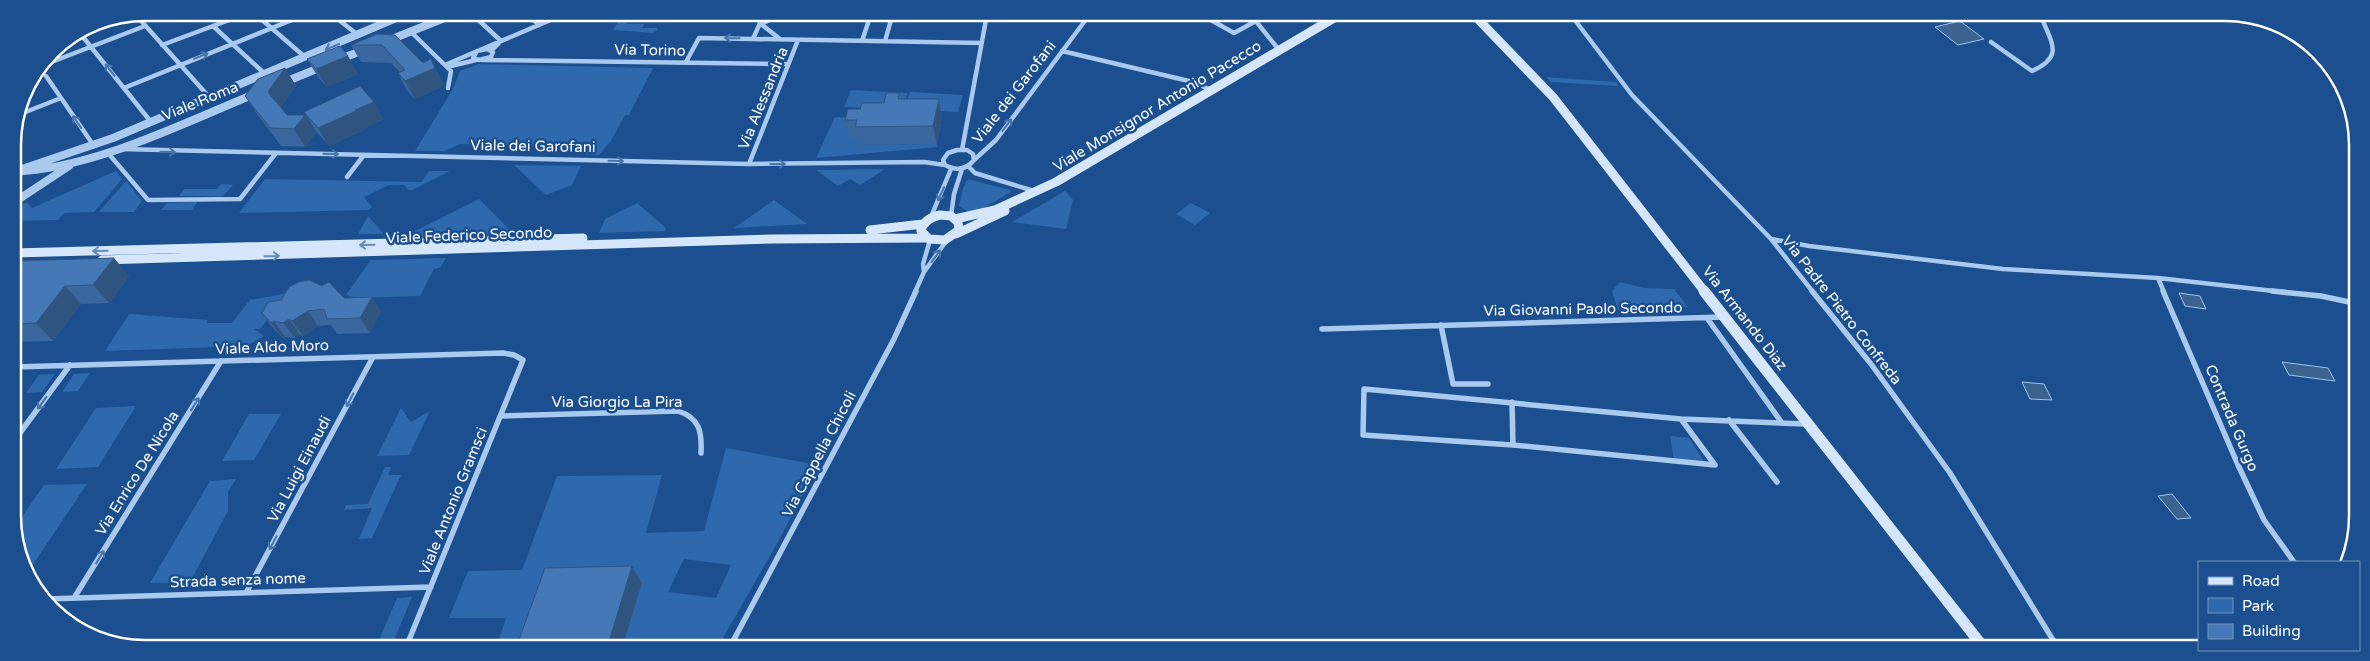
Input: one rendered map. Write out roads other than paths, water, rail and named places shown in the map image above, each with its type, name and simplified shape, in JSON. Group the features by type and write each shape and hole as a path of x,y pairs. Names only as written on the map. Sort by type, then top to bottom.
{"main road":[{"name":"Viale Monsignor Antonio Pacecco","path":"956,234 991,219 1013,204 1037,192 1329,21"},
{"name":"Via Armando Diaz","path":"1480,21 1553,97 1977,639"},
{"name":"Viale Monsignor Antonio Pacecco","path":"953,218 982,214 1013,204"},
{"path":"940,215 953,218 960,226 956,234 947,240 928,239 921,231 926,221 940,215"},
{"name":"Viale Federico Secondo","path":"22,253 871,230 926,221"},
{"name":"Viale Federico Secondo","path":"22,262 358,254 691,241 868,237 928,239"}],"street":[{"path":"142,21 210,98"},
{"path":"162,45 226,21"},
{"path":"264,21 305,58"},
{"path":"124,88 289,21"},
{"path":"340,21 358,35"},
{"path":"377,21 382,25"},
{"name":"Viale Roma","path":"22,169 94,146 391,21"},
{"path":"382,43 438,21"},
{"path":"480,21 501,41"},
{"path":"535,21 539,25"},
{"path":"446,66 548,21"},
{"path":"753,39 762,21"},
{"path":"761,24 767,21"},
{"path":"862,41 869,21"},
{"path":"885,41 891,21"},
{"path":"962,150 986,21"},
{"name":"Viale dei Garofani","path":"974,160 996,140 1085,21"},
{"path":"1213,21 1234,33 1256,21 1279,50"},
{"name":"Via Padre Pietro Confreda","path":"1575,21 1632,95 1771,239 1871,364 1950,474 2052,639"},
{"path":"1991,42 2032,71 2046,66 2054,56 2055,49 2043,21"},
{"path":"761,24 781,39"},
{"path":"54,61 146,26"},
{"path":"213,26 265,75"},
{"path":"411,32 452,74 448,88"},
{"path":"84,37 151,122"},
{"path":"686,62 699,38 982,43"},
{"name":"Via Alessandria","path":"749,164 798,40"},
{"path":"482,60 490,57 492,51 501,41"},
{"path":"275,86 373,46"},
{"path":"476,60 473,56 479,51 492,51"},
{"name":"Via Torino","path":"492,51 512,60"},
{"path":"1062,51 1193,82 1211,90"},
{"name":"Via Torino","path":"446,66 476,60 788,64"},
{"path":"46,76 94,146"},
{"name":"Viale Roma","path":"22,172 72,164 108,153 266,89"},
{"path":"25,112 61,98"},
{"name":"Viale Roma","path":"148,137 154,130 151,122"},
{"path":"113,138 112,144 120,148"},
{"name":"Viale Roma","path":"72,164 94,146"},
{"name":"Viale dei Garofani","path":"120,148 136,151 749,164 924,162 945,165"},
{"path":"962,150 970,152 974,160 962,169 951,168 945,165 943,160 948,153 962,150"},
{"path":"108,153 148,200 240,199 276,153"},
{"path":"348,177 364,155"},
{"path":"22,197 72,164"},
{"path":"968,166 975,173 1037,192"},
{"path":"926,221 951,168"},
{"path":"953,218 954,194 962,169"},
{"name":"Via Cappella Chicoli","path":"924,272 923,264 928,239"},
{"path":"1771,239 1809,246 2003,269 2158,278 2322,296 2349,302"},
{"name":"Via Cappella Chicoli","path":"734,640 894,339 924,272 947,240"},
{"name":"Contrada Gurgo","path":"2158,278 2264,520 2293,561"},
{"name":"Via Giovanni Paolo Secondo","path":"1322,329 1726,317"},
{"path":"1707,318 1782,423"},
{"path":"1441,325 1453,384 1488,384"},
{"name":"Viale Aldo Moro","path":"21,367 503,353 519,356 523,360 522,366"},
{"name":"Via Luigi Einaudi","path":"246,593 373,357"},
{"name":"Via Enrico De Nicola","path":"74,598 221,361"},
{"path":"21,431 70,365"},
{"name":"Viale Antonio Gramsci","path":"409,640 522,366"},
{"path":"1681,418 1715,465 1513,445 1363,435 1364,389 1681,418 1810,424"},
{"path":"1512,402 1513,445"},
{"name":"Via Giorgio La Pira","path":"501,416 678,411 689,414 697,420 702,436 701,453"},
{"path":"1729,420 1776,482"},
{"name":"Strada senza nome","path":"53,599 431,587"}]}
